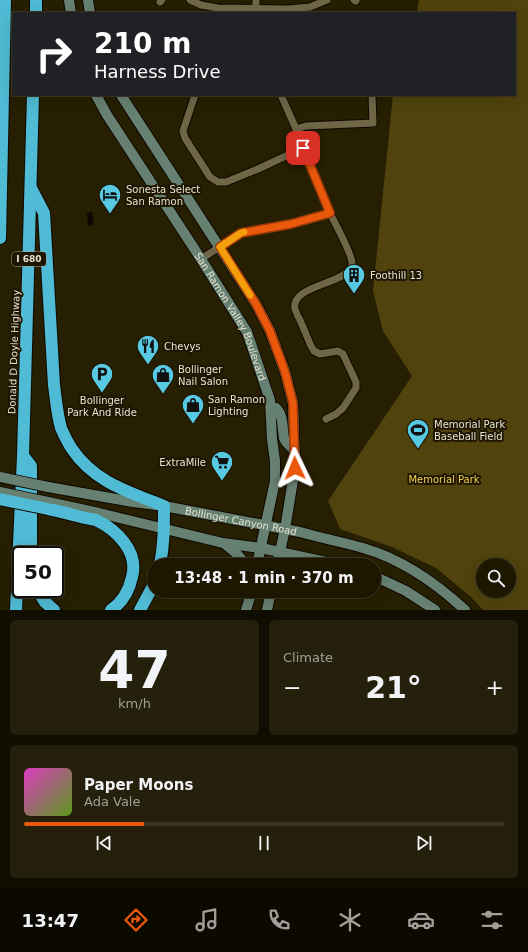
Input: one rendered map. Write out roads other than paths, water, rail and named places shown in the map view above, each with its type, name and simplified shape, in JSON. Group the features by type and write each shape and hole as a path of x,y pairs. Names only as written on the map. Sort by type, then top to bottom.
{"highway":[{"path":"0,238 5,0"},
{"path":"36,0 36,12"},
{"name":"Donald D Doyle Highway","path":"16,610 23,456 33,96"},
{"path":"31,187 44,213 54,386 62,428 68,442 76,454 86,466 97,475 122,490 164,506 164,547 162,558"},
{"path":"23,456 31,466 31,546"},
{"path":"0,499 48,505 95,520 122,539 130,551 133,562 133,575 124,599 111,610"},
{"path":"140,610 147,597"},
{"path":"43,598 54,610"}],"main road":[{"path":"69,0 71,12"},
{"path":"88,0 90,12"},
{"name":"San Ramon Valley Boulevard","path":"97,96 107,115 202,259 247,332 270,400 272,440 275,461 275,481 259,558"},
{"path":"122,96 256,304 273,337 285,372 293,403 295,468 279,558"},
{"path":"271,408 276,408 279,411 285,440 294,450"},
{"name":"Bollinger Canyon Road","path":"0,478 266,525 363,548 405,566 453,599 465,610"},
{"path":"0,492 48,505 99,513 223,543 261,548 308,558"},
{"path":"223,543 241,558"},
{"path":"381,579 406,591 435,610"},
{"path":"246,610 250,598"},
{"path":"267,610 270,598"}],"street":[{"path":"190,0 201,5 218,8 256,9 310,7 327,0"},
{"path":"256,0 256,9"},
{"path":"195,96 183,131 185,138 210,177 218,182 226,182 303,148"},
{"path":"281,96 330,213 350,254 352,263 349,270 344,275 311,289 299,296 295,301 295,309 314,351 320,354 338,351 343,354 356,382 356,388 343,408 336,414 326,419"},
{"path":"296,129 306,126 373,123 372,96"},
{"path":"202,259 241,233 291,224 330,213"}],"place":[{"name":"Sonesta Select San Ramon","path":"110,214"},
{"name":"Foothill 13","path":"354,294"},
{"name":"Chevys","path":"148,366"},
{"name":"Bollinger Park And Ride","path":"102,394"},
{"name":"Bollinger Nail Salon","path":"163,394"},
{"name":"San Ramon Lighting","path":"193,424"},
{"name":"Memorial Park Baseball Field","path":"418,450"},
{"name":"ExtraMile","path":"222,482"}],"park label":[{"name":"Memorial Park","path":"444,479"}]}
